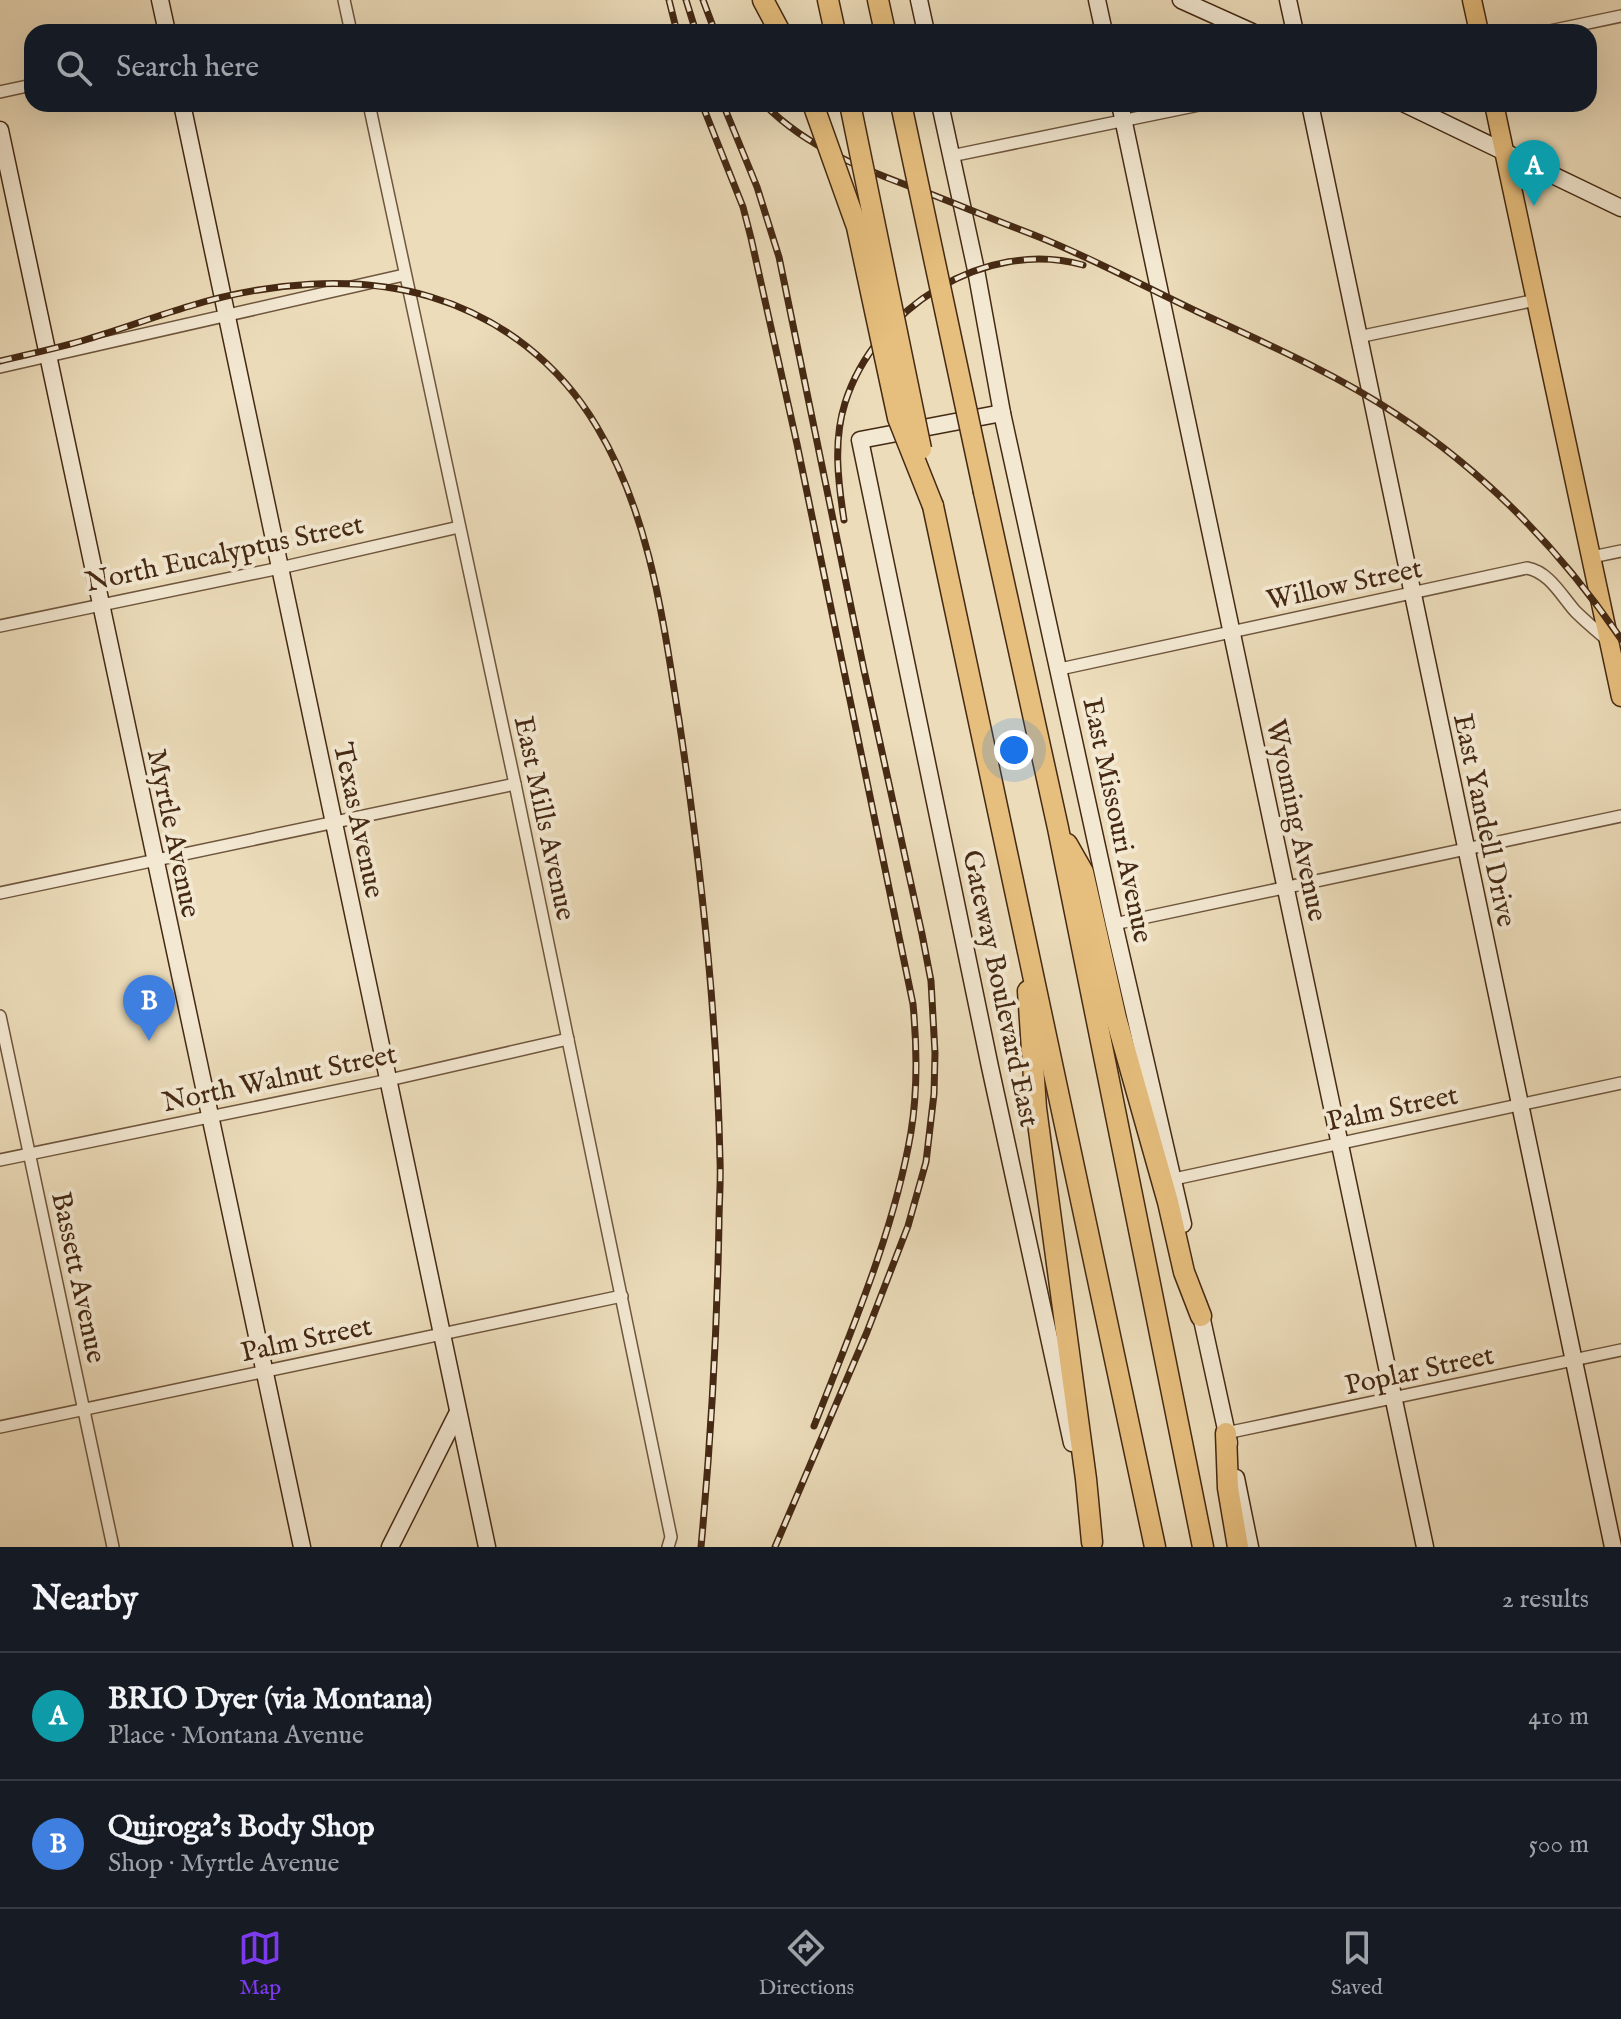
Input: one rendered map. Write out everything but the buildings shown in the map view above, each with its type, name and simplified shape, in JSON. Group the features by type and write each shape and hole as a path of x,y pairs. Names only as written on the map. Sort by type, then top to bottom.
{"highway":[{"path":"763,0 776,24"},
{"path":"828,0 833,24"},
{"path":"878,0 883,24"},
{"path":"816,112 857,227 898,418 933,506"},
{"path":"852,112 1155,1547"},
{"path":"903,112 1058,828 1203,1547"},
{"path":"1058,828 1083,872 1119,1031 1165,1190 1184,1272 1201,1316"},
{"path":"1022,915 1036,1108 1086,1479 1092,1545"},
{"path":"1226,1433 1228,1488 1238,1547"}],"main road":[{"path":"160,0 165,24"},
{"path":"919,0 924,24"},
{"path":"1097,0 1102,24"},
{"path":"1181,0 1234,24"},
{"path":"1288,0 1293,24"},
{"path":"1472,0 1477,24"},
{"name":"Texas Avenue","path":"184,112 487,1547"},
{"name":"East Missouri Avenue","path":"942,112 976,270 1002,413 1114,924 1174,1179 1250,1547"},
{"name":"Wyoming Avenue","path":"1121,112 1425,1547"},
{"name":"East Yandell Drive","path":"1312,112 1613,1547"},
{"path":"1421,112 1621,208"},
{"path":"1496,112 1621,697"},
{"name":"Myrtle Avenue","path":"0,130 302,1547"},
{"name":"Gateway Boulevard East","path":"1002,413 860,440 1092,1545"},
{"path":"390,1547 458,1412"}],"street":[{"path":"344,0 349,24"},
{"path":"1583,24 1621,16"},
{"path":"0,92 24,87"},
{"name":"East Mills Avenue","path":"371,112 622,1296 671,1537 669,1545"},
{"path":"951,156 1121,112"},
{"path":"0,367 404,275"},
{"path":"1358,337 1536,300"},
{"name":"North Eucalyptus Street","path":"0,626 459,527"},
{"path":"1592,557 1621,551"},
{"name":"Willow Street","path":"1060,669 1527,568 1536,569 1545,576 1577,613 1610,642"},
{"path":"0,893 515,784"},
{"path":"1114,924 1621,816"},
{"name":"Bassett Avenue","path":"0,1016 113,1547"},
{"name":"North Walnut Street","path":"0,1160 389,1080 568,1039"},
{"name":"Palm Street","path":"1174,1179 1621,1083"},
{"name":"Palm Street","path":"0,1427 622,1296"},
{"name":"Poplar Street","path":"1226,1433 1621,1350"}],"railway":[{"path":"669,0 675,24"},
{"path":"686,0 694,24"},
{"path":"703,0 712,24"},
{"path":"705,112 743,207 751,238 913,1004 916,1084 903,1169 883,1244 814,1426"},
{"path":"726,112 757,187 779,257 922,934 931,981 935,1053 926,1162 908,1226 867,1332 775,1547"},
{"path":"772,112 801,135 843,159 1076,253 1299,359 1372,399 1429,437 1491,488 1573,575 1621,639"},
{"path":"844,520 838,461 841,417 860,369 881,338 908,310 938,288 973,272 1009,262 1046,259 1083,265"},
{"path":"0,361 77,342 219,298 310,284 372,285 431,297 481,317 505,331 547,364 582,404 597,427 630,496 652,569 687,775 707,940 720,1176 713,1385 701,1547"}],"place":[{"name":"BRIO Dyer (via Montana)","path":"1534,206"},
{"name":"Quiroga's Body Shop","path":"149,1041"}]}
